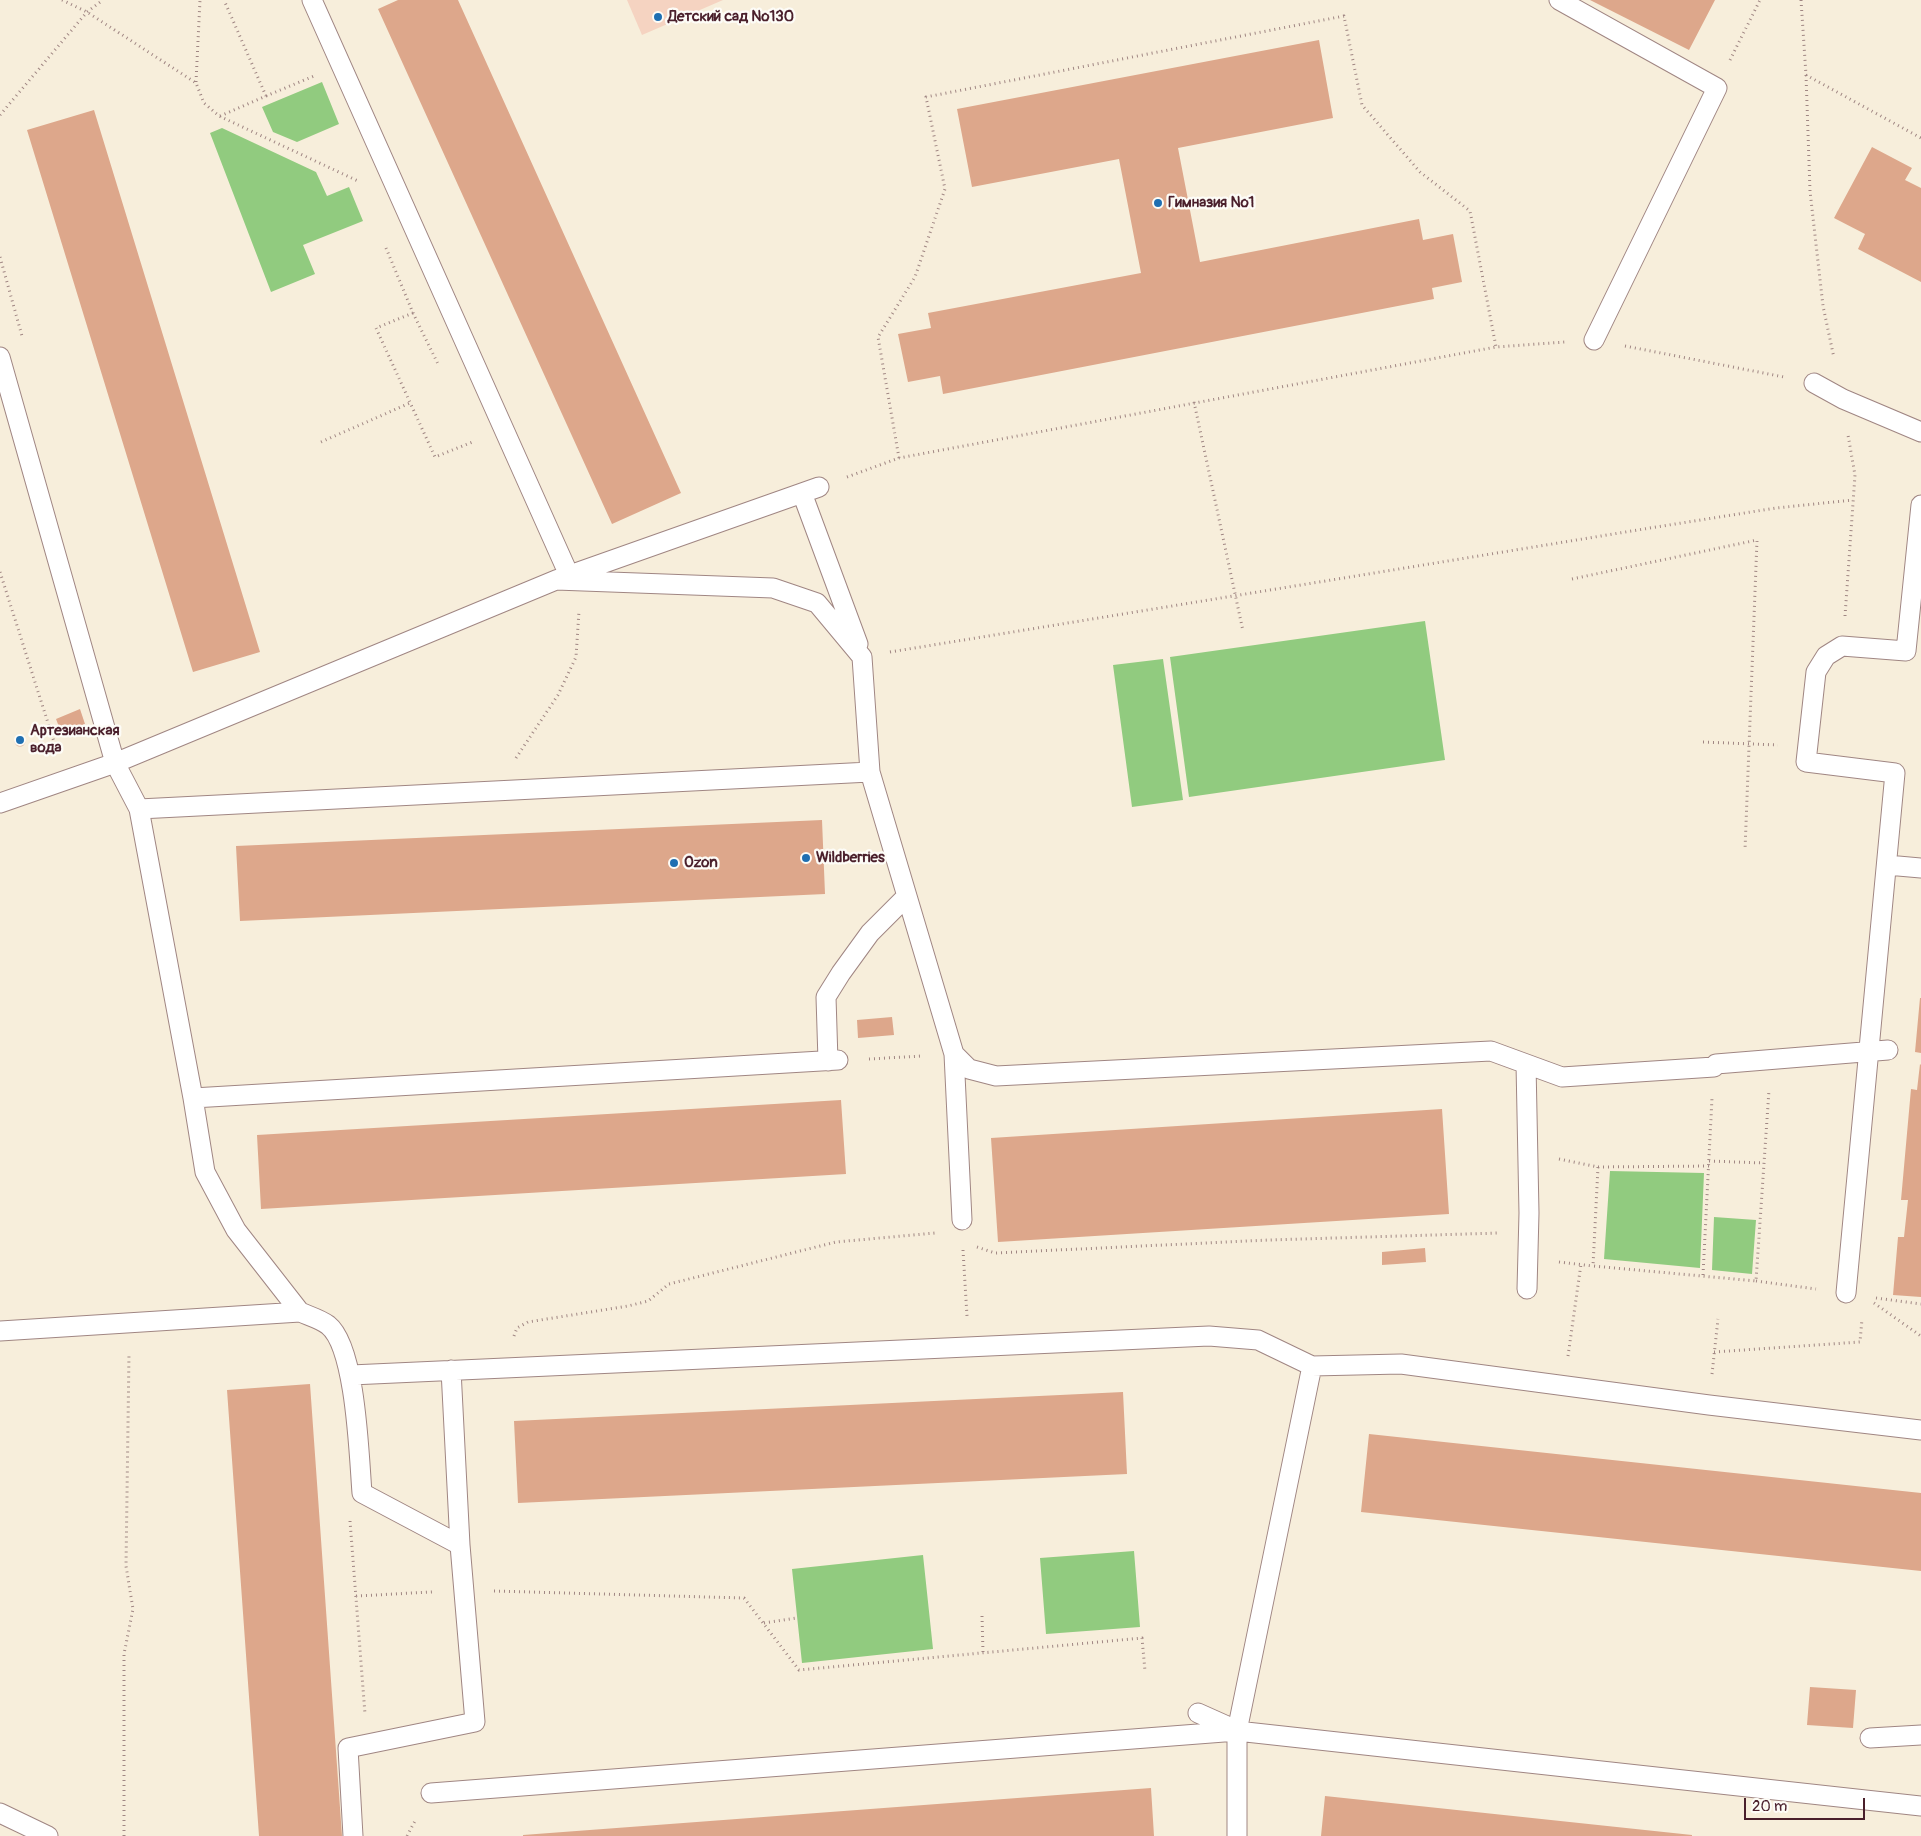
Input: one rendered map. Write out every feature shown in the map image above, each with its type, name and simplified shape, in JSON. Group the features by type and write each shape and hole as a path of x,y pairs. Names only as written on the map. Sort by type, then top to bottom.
{"lane":[{"path":"312,0 569,579"},
{"path":"1559,0 1717,88 1594,340"},
{"path":"0,356 115,763 139,809 205,1172 236,1230 300,1312 329,1326 343,1349 351,1375 362,1493 460,1545"},
{"path":"1814,383 1843,399 1921,432"},
{"path":"0,803 115,763 569,579 811,490 862,657 870,772 954,1054 962,1220"},
{"path":"1846,1293 1879,1051 1887,865 1895,773 1806,762 1816,672 1826,656 1842,646 1906,651 1921,505"},
{"path":"569,579 773,588 817,603 862,657"},
{"path":"139,809 870,772"},
{"path":"1887,865 1921,868"},
{"path":"193,1098 833,1061 826,997 840,973 870,933 907,896"},
{"path":"954,1054 969,1069 996,1076 1491,1051 1562,1077 1714,1067 1716,1064 1879,1051"},
{"path":"1526,1064 1527,1289"},
{"path":"0,1331 300,1312"},
{"path":"351,1375 1209,1336 1258,1340 1312,1366 1401,1364 1921,1430"},
{"path":"1237,1836 1238,1731 1312,1366"},
{"path":"353,1836 348,1748 475,1722 460,1545 451,1370"},
{"path":"1198,1712 1238,1731"},
{"path":"431,1793 1238,1731 1921,1806"},
{"path":"1870,1738 1921,1735"},
{"path":"0,1813 48,1836"}],"path":[{"path":"62,0 87,12 196,83"},
{"path":"0,115 87,12 103,0"},
{"path":"200,0 196,83 204,103 220,116 358,181 362,190"},
{"path":"224,0 266,96"},
{"path":"1717,88 1760,0"},
{"path":"1801,0 1810,191 1821,297 1843,399 1855,475 1842,646"},
{"path":"899,458 878,338 915,277 945,189 926,97 1344,16 1362,105 1420,172 1470,211 1496,347"},
{"path":"220,116 342,66"},
{"path":"1806,76 1921,138"},
{"path":"384,243 413,314 441,370"},
{"path":"413,314 376,328 435,457 504,430"},
{"path":"811,490 899,458 1496,347 1594,340 1814,383"},
{"path":"1194,402 1243,631"},
{"path":"321,442 410,403"},
{"path":"862,657 1236,594 1776,508 1853,500"},
{"path":"1572,579 1757,540 1746,850"},
{"path":"0,572 55,745 61,752"},
{"path":"492,791 558,695 576,657 569,579"},
{"path":"1703,742 1808,745"},
{"path":"833,1061 954,1054"},
{"path":"1756,1281 1772,1060"},
{"path":"1704,1275 1714,1067"},
{"path":"1527,1153 1598,1167 1709,1166"},
{"path":"1709,1161 1764,1163"},
{"path":"1598,1167 1593,1266 1704,1275 1863,1296 1921,1336"},
{"path":"971,1245 996,1253 1268,1240 1528,1232"},
{"path":"478,1370 512,1343 517,1328 528,1322 648,1301 669,1284 836,1242 934,1233 941,1235"},
{"path":"1563,1386 1581,1264"},
{"path":"1718,1319 1714,1352 1860,1342"},
{"path":"124,1836 124,1654 133,1610 126,1566 130,1322"},
{"path":"362,1493 348,1495 367,1744"},
{"path":"356,1596 464,1590 744,1598 799,1670 1142,1638 1145,1672"},
{"path":"982,1616 983,1652"},
{"path":"764,1623 798,1618"}],"shaded area":[{"name":"Детский сад №130","path":"627,0 723,0 642,35"}],"green space":[{"path":"322,82 339,124 297,142 273,132 262,107"},
{"path":"222,128 316,172 327,196 349,187 363,221 303,245 315,274 271,292 210,133"},
{"path":"1425,621 1445,760 1189,797 1170,657"},
{"path":"1163,659 1183,800 1132,807 1113,665"},
{"path":"1610,1171 1704,1173 1700,1268 1604,1259"},
{"path":"1714,1217 1756,1220 1752,1274 1712,1270"},
{"path":"1134,1551 1140,1627 1046,1634 1040,1558"},
{"path":"923,1555 933,1649 802,1663 792,1569"}],"building":[{"path":"398,0 458,0 681,493 612,524 378,9"},
{"path":"1590,0 1715,0 1689,50"},
{"name":"Гимназия №1","path":"1319,40 1333,118 1178,148 1200,262 1419,219 1423,240 1453,234 1462,282 1432,288 1434,299 943,394 940,376 908,382 898,334 931,328 928,313 1141,273 1119,159 972,187 957,109"},
{"path":"94,110 260,652 193,672 27,130"},
{"path":"1872,147 1912,168 1905,180 1921,188 1921,282 1858,249 1865,234 1834,218"},
{"path":"80,709 85,724 61,732 56,719"},
{"name":"Артезианская вода","path":"20,735 26,741 20,747 14,741"},
{"path":"822,820 825,894 240,921 236,846"},
{"path":"1921,998 1921,1053 1915,1052"},
{"path":"892,1017 894,1035 858,1038 857,1020"},
{"path":"1920,1064 1921,1297 1893,1295 1898,1237 1904,1237 1908,1200 1901,1200 1911,1089 1917,1090"},
{"path":"841,1100 846,1174 261,1209 257,1135"},
{"path":"1442,1109 1449,1214 998,1242 991,1138"},
{"path":"1425,1248 1426,1262 1382,1265 1382,1252"},
{"path":"310,1384 342,1836 259,1836 227,1390"},
{"path":"1123,1392 1127,1474 518,1503 514,1421"},
{"path":"1369,1434 1921,1493 1921,1571 1361,1512"},
{"path":"1810,1687 1856,1690 1853,1728 1807,1725"},
{"path":"1151,1788 1154,1836 523,1836 523,1835"},
{"path":"1325,1796 1692,1835 1692,1836 1321,1836"}],"place":[{"name":"Детский сад №130","path":"658,17"},
{"name":"Гимназия №1","path":"1158,203"},
{"name":"Артезианская вода","path":"20,740"},
{"name":"Wildberries","path":"806,858"},
{"name":"Ozon","path":"674,863"}]}
